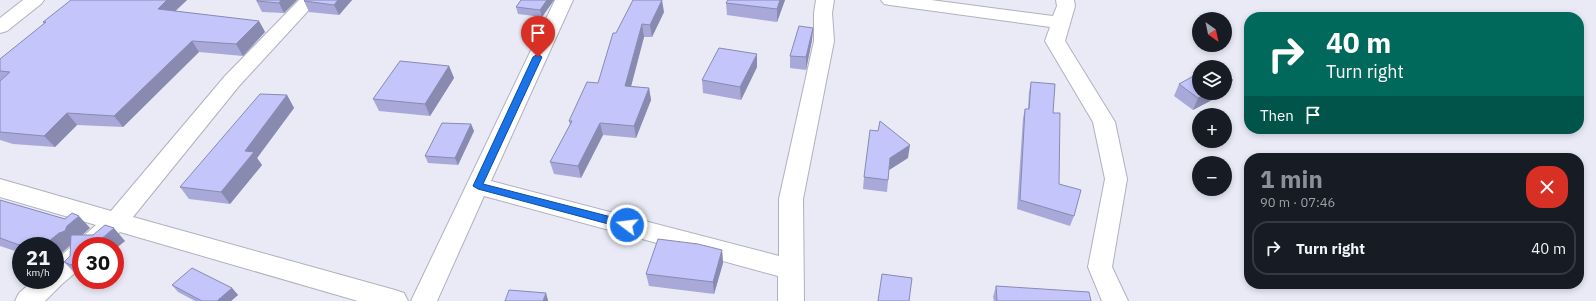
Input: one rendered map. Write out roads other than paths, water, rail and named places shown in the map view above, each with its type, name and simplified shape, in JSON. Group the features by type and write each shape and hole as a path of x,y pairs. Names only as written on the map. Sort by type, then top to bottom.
{"street":[{"path":"0,28 35,0"},
{"path":"99,237 116,221 232,81 309,0"},
{"path":"424,301 564,0"},
{"path":"791,301 791,199 824,41 823,13 825,0"},
{"path":"890,0 1060,23"},
{"path":"1065,0 1066,6 1055,41 1104,122 1116,178 1100,267 1115,301"},
{"path":"478,186 791,269"},
{"path":"0,188 395,301"},
{"path":"64,268 72,261"},
{"path":"28,301 41,289"}]}
